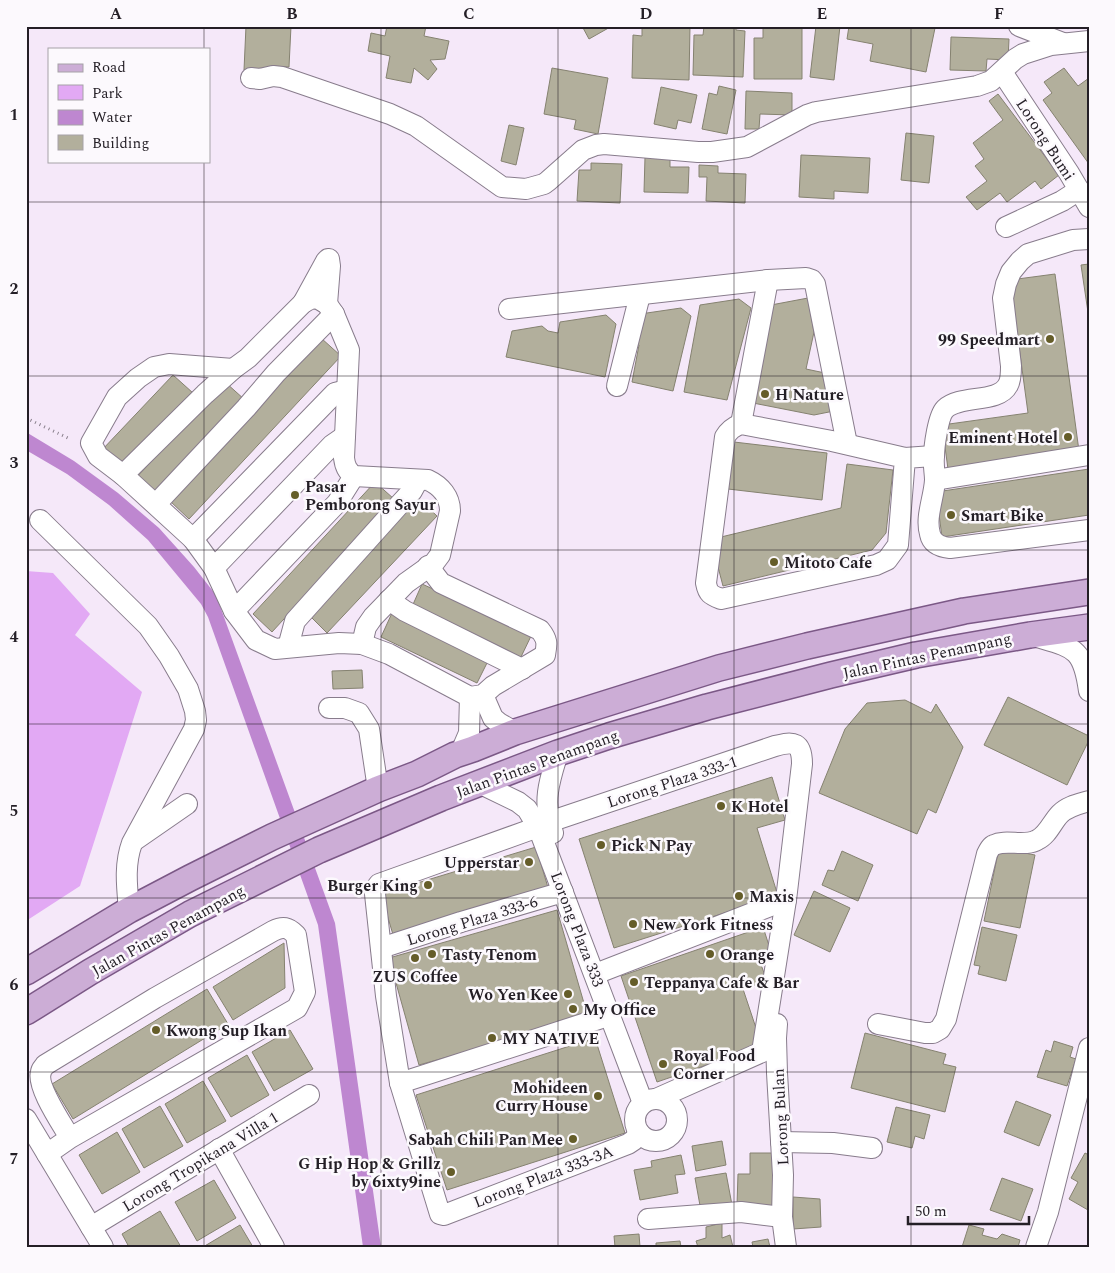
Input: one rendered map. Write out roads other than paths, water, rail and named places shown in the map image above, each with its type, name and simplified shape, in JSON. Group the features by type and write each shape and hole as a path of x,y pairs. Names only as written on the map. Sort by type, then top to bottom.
{"main road":[{"name":"Jalan Pintas Penampang","path":"26,972 129,910 272,837 378,789 515,732 719,668 807,646 964,611 1089,592"},
{"name":"Jalan Pintas Penampang","path":"26,1012 190,914 320,850 441,798 558,753 707,707 831,675 916,655 1030,634 1089,628"}],"street":[{"path":"1019,26 1063,43"},
{"path":"250,78 282,77 390,114 416,126 502,187 526,189 544,184 583,150 596,145 604,144 698,152 748,147 816,112 977,86 991,81 1023,54 1041,47 1089,41"},
{"name":"Lorong Bumi","path":"1002,72 1084,199"},
{"path":"1006,227 1062,200 1084,199"},
{"path":"1089,239 1073,240 1028,254 1011,272 1003,298 1011,366 1008,386 1002,392 995,395 960,401 945,410 939,420 934,456 935,480 928,522 932,540 940,546 950,548 1089,530"},
{"path":"303,303 329,259 331,309 349,350 344,458 349,472 354,476 428,480 441,489 450,504 440,555 406,583 373,617 366,627 362,644"},
{"path":"509,309 768,280 806,278 812,280 815,284 847,444"},
{"path":"741,424 768,280"},
{"path":"617,386 640,295"},
{"path":"123,475 205,394 248,358 303,303 317,298 331,309"},
{"path":"156,504 240,415 331,309"},
{"path":"233,369 169,364 154,367 138,378 118,397 91,444 98,456 123,475 193,539 214,568 234,611 256,640 275,649 339,643 362,644 389,654 476,696 492,718 515,732"},
{"path":"193,539 335,393 347,390"},
{"path":"905,458 898,545 887,560 876,566 721,599 712,596 707,590 706,583 726,437 729,430 741,424 847,444 905,458 934,456"},
{"path":"214,568 332,446 345,436"},
{"path":"935,480 1089,455"},
{"path":"234,611 338,502 354,476"},
{"path":"288,647 295,621 412,491 418,480"},
{"path":"40,520 148,626 170,656 194,703 196,720 194,729 128,853 126,874 129,910"},
{"path":"428,566 441,583 540,630 545,636 547,644 545,656 476,696 469,733 460,754"},
{"path":"389,600 405,611 522,669"},
{"path":"1030,634 1070,648 1078,654 1083,662 1089,690"},
{"path":"329,708 345,708 359,713 369,729 378,789"},
{"name":"Lorong Plaza 333-1","path":"444,1215 440,1214 400,1083 386,996 375,894 376,888 380,884 544,824 787,743 795,744 800,748 802,764 786,900"},
{"name":"Lorong Plaza 333","path":"558,753 549,780 544,824 563,892 611,1015 649,1100"},
{"name":"Lorong Plaza 333","path":"479,783 518,802 544,824 603,972 649,1100"},
{"path":"878,1024 925,1033 933,1033 940,1029 946,1019 987,854 995,844 1036,841 1043,836 1061,812 1089,800"},
{"path":"132,843 187,804"},
{"name":"Lorong Plaza 333-6","path":"381,948 563,892"},
{"path":"603,972 786,900"},
{"path":"649,1100 662,1100 669,1103 676,1114 675,1128 666,1139 651,1141 639,1133 634,1120 638,1108 649,1100 762,1052 786,900"},
{"path":"47,1154 70,1138 297,1008 305,992 296,936 291,930 279,928 272,931 155,998 45,1065 40,1072 43,1091 70,1138"},
{"path":"26,1016 60,991"},
{"name":"Lorong Bulan","path":"772,992 776,993 779,1001 776,1038 781,1142 782,1217 786,1247"},
{"path":"400,1083 611,1015"},
{"path":"1036,1247 1048,1212 1089,1048"},
{"name":"Lorong Tropikana Villa 1","path":"91,1227 309,1095"},
{"path":"26,1119 103,1247"},
{"name":"Lorong Plaza 333-3A","path":"444,1215 628,1144 639,1133"},
{"path":"781,1142 833,1143 872,1148"},
{"path":"219,1149 274,1247"},
{"path":"648,1219 741,1212 782,1217"}],"water":[{"path":"26,432 74,461 118,493 159,528 216,595 335,923 381,1247 363,1247 318,925 208,617 201,604 148,540 109,505 67,474 26,450"}],"place":[{"name":"99 Speedmart","path":"1050,339"},
{"name":"H Nature","path":"765,394"},
{"name":"Eminent Hotel","path":"1068,437"},
{"name":"Pasar Pemborong Sayur","path":"295,495"},
{"name":"Smart Bike","path":"951,515"},
{"name":"Mitoto Cafe","path":"774,562"},
{"name":"K Hotel","path":"721,806"},
{"name":"Pick N Pay","path":"601,845"},
{"name":"Upperstar","path":"529,862"},
{"name":"Burger King","path":"428,885"},
{"name":"Maxis","path":"739,896"},
{"name":"New York Fitness","path":"633,924"},
{"name":"Tasty Tenom","path":"432,954"},
{"name":"Orange","path":"710,954"},
{"name":"ZUS Coffee","path":"415,958"},
{"name":"Teppanya Cafe & Bar","path":"634,982"},
{"name":"Wo Yen Kee","path":"568,994"},
{"name":"My Office","path":"573,1009"},
{"name":"Kwong Sup Ikan","path":"156,1030"},
{"name":"MY NATIVE","path":"492,1038"},
{"name":"Royal Food Corner","path":"663,1064"},
{"name":"Mohideen Curry House","path":"598,1096"},
{"name":"Sabah Chili Pan Mee","path":"573,1139"},
{"name":"G Hip Hop & Grillz by 6ixty9ine","path":"451,1172"}]}
